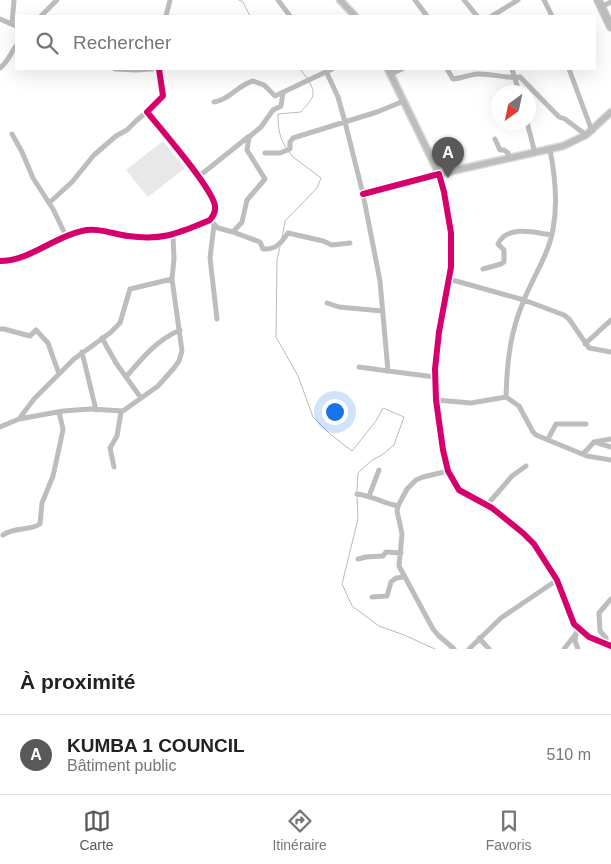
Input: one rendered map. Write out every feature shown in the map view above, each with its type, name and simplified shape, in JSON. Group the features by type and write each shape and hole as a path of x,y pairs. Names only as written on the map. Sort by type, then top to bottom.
{"highway":[{"path":"599,3 611,27"}],"main road":[{"path":"340,0 354,15"},
{"path":"389,72 439,174 550,150 574,142 592,131 610,115"}],"street":[{"path":"0,19 14,25 14,0"},
{"path":"42,15 57,0"},
{"path":"166,15 170,0"},
{"path":"278,0 289,15"},
{"path":"415,0 426,15"},
{"path":"464,0 477,15"},
{"path":"493,15 508,3 518,0"},
{"path":"544,0 552,15"},
{"path":"599,3 611,2"},
{"path":"0,68 8,62 15,48"},
{"path":"49,203 72,182 94,156 116,136 127,130 148,112 163,96 159,70"},
{"path":"214,102 222,100 244,84 253,81 264,85 274,96 328,70 345,122 363,194 379,274 388,371"},
{"path":"448,70 454,79 477,74 520,77 559,117 586,135"},
{"path":"512,70 517,85"},
{"path":"569,70 592,131"},
{"path":"198,177 261,127 273,110 281,106 283,93"},
{"path":"264,153 285,152 290,149 290,142 293,138 327,129 404,101"},
{"path":"148,112 207,189 215,203 210,258 217,319"},
{"path":"529,130 535,153"},
{"path":"12,134 33,178 49,203 66,236"},
{"path":"233,232 242,222 247,200 265,179 247,150 249,137"},
{"path":"495,138 500,150 508,153 509,159"},
{"path":"506,397 507,359 513,331 552,235 555,202 550,150"},
{"path":"363,194 439,174 451,233 449,279 438,337 435,377 436,400 448,471 460,490 487,505 534,544 557,580 577,628 589,637 608,645"},
{"path":"212,222 222,230 260,242 263,249 270,250 279,246 288,234 323,241 332,245 350,243"},
{"path":"0,261 18,260 66,236 90,230 139,237 173,236 212,222"},
{"path":"484,269 504,262 504,250 498,244 500,240 514,231 519,230 552,235"},
{"path":"0,427 19,419 28,419 59,412 96,410 121,412 158,386 179,361 182,351 172,279 174,259 173,236"},
{"path":"19,419 34,399 59,374 82,352 121,321 130,289 172,279"},
{"path":"449,279 524,300 567,317 585,344 592,350 611,352"},
{"path":"326,303 339,308 382,311"},
{"path":"585,344 611,320"},
{"path":"0,329 30,336 36,330 48,343 59,374"},
{"path":"126,377 154,346 169,334 180,330"},
{"path":"102,338 111,356 141,398"},
{"path":"82,352 96,410"},
{"path":"359,367 435,377"},
{"path":"436,400 471,403 506,397 519,406 533,432 583,454 611,460"},
{"path":"3,535 10,531 40,524 42,503 53,476 63,429 59,412"},
{"path":"114,467 110,448 117,436 121,412"},
{"path":"548,439 556,424 586,424"},
{"path":"583,454 594,442 611,439"},
{"path":"594,442 611,447"},
{"path":"487,505 512,476 526,466"},
{"path":"369,496 379,470"},
{"path":"448,471 423,476 416,480 407,489 398,506 402,534 399,566 433,629 438,636 454,649"},
{"path":"357,494 398,506"},
{"path":"358,559 383,556 386,552 401,553"},
{"path":"372,597 387,596 391,582 396,578 404,577"},
{"path":"468,649 500,618 557,580"},
{"path":"608,645 606,638 600,631 599,613 611,600"},
{"path":"571,649 577,628"},
{"path":"479,638 489,649"},
{"path":"564,649 575,638"},
{"path":"575,638 578,649"}],"shaded area":[{"path":"163,141 185,168 148,197 126,170"}],"waterway":[{"path":"239,0 243,2 250,15"},
{"path":"301,70 307,78"},
{"path":"287,149 282,141 278,114 301,112 312,98 313,91 309,81"},
{"path":"282,238 285,221 317,188 321,178 289,152"},
{"path":"280,247 277,260 276,337 298,376 313,417 330,434 352,451 376,421 383,408 404,417 394,445 382,455 372,460 358,473 357,491"},
{"path":"357,495 358,519 342,584 352,606 379,626 435,649"}],"cycle path":[{"path":"0,261 21,257 61,238 82,231 99,230 128,236 161,237 180,232 210,220 215,206 206,187 186,159 147,112 163,96 159,70"},
{"path":"363,194 439,174 451,233 451,267 439,332 435,369 436,400 448,471 459,490 492,508 534,544 557,580 574,624 589,637 611,646"}],"place":[{"name":"KUMBA 1 COUNCIL","path":"448,178"}]}
